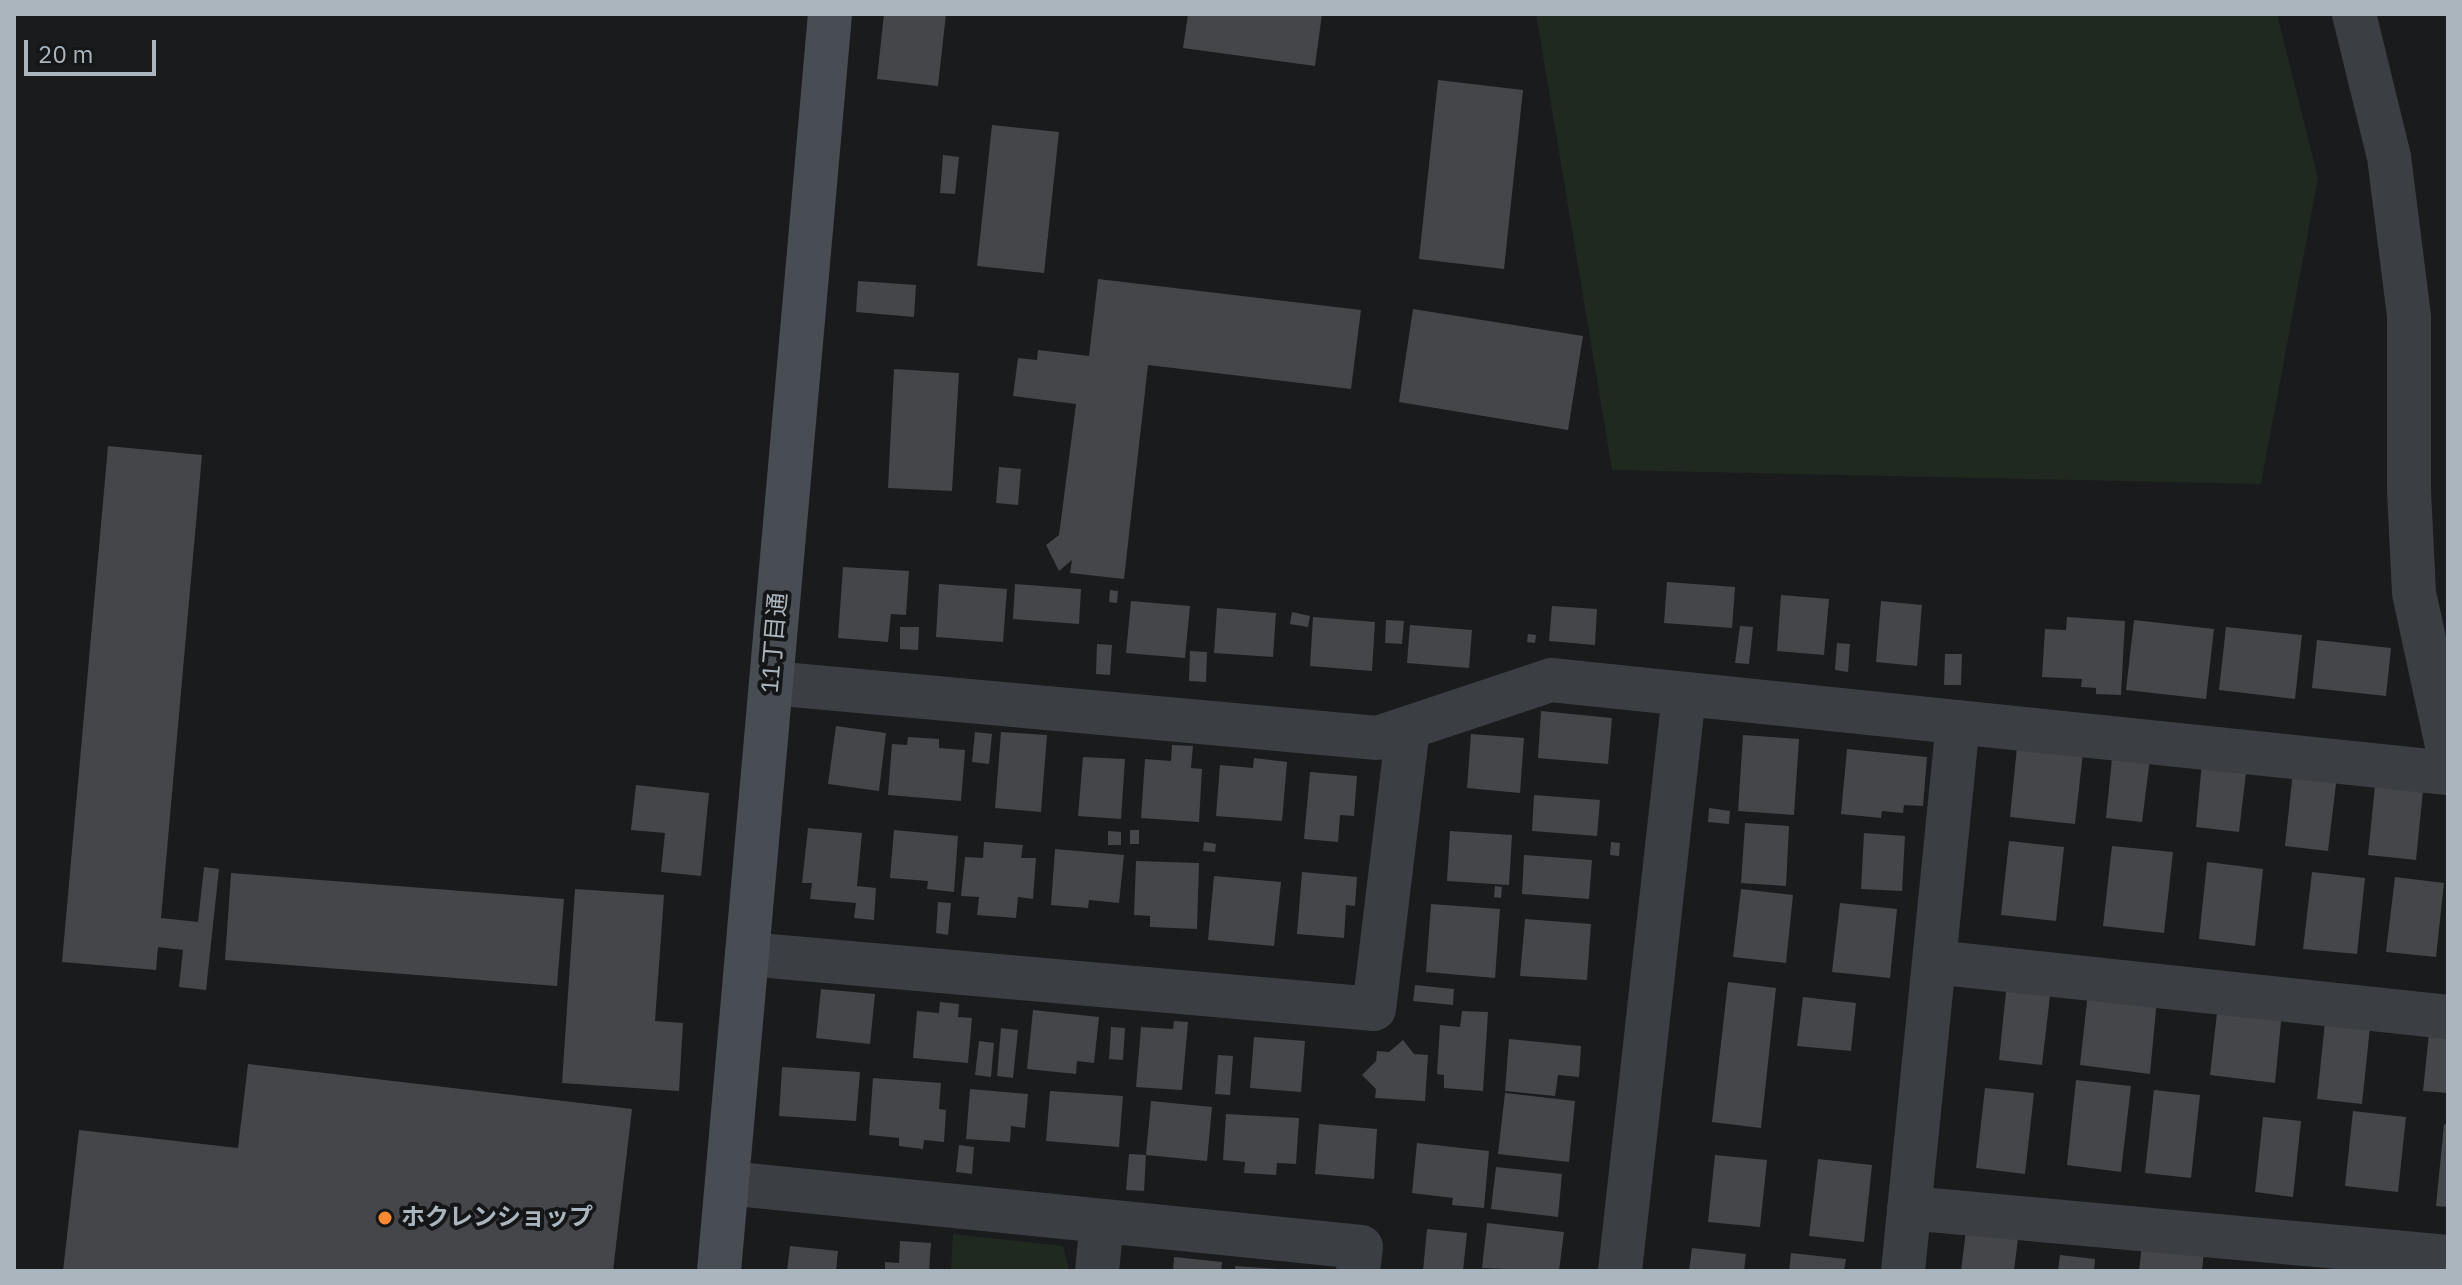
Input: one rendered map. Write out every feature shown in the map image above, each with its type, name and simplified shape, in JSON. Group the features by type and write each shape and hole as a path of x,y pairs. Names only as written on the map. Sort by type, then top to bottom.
{"street":[{"name":"11丁目通","path":"719,1271 830,14"},
{"path":"2354,14 2389,157 2409,316 2409,491 2414,593 2448,750"},
{"path":"771,683 1377,738 1551,680 2448,773"},
{"path":"1620,1271 1684,694"},
{"path":"1903,1271 1958,722"},
{"path":"747,954 1374,1009 1408,728"},
{"path":"1934,962 2448,1017"},
{"path":"727,1183 1361,1247 1358,1271"},
{"path":"1909,1208 2448,1257"},
{"path":"1097,1271 1102,1221"}],"green space":[{"path":"1536,14 2277,14 2318,178 2261,484 1612,470"},
{"path":"953,1234 1063,1246 1069,1271 951,1271"}],"building":[{"path":"884,14 946,14 938,86 877,79"},
{"path":"1188,14 1322,14 1315,66 1183,48"},
{"path":"1438,80 1523,90 1504,269 1419,259"},
{"path":"992,125 1059,132 1044,273 977,266"},
{"path":"943,155 959,157 955,194 940,193"},
{"path":"1098,279 1361,310 1351,389 1148,365 1124,579 1070,573 1072,560 1059,571 1046,545 1059,535 1076,404 1013,396 1018,358 1037,360 1038,350 1089,356"},
{"path":"858,281 916,285 914,317 856,312"},
{"path":"1413,309 1583,336 1568,430 1399,402"},
{"path":"894,369 959,373 952,491 888,488"},
{"path":"108,446 202,455 161,918 198,922 204,867 219,869 206,990 179,987 183,950 158,947 156,970 62,962"},
{"path":"999,467 1021,469 1018,505 996,503"},
{"path":"843,567 909,571 906,615 891,614 888,642 838,638"},
{"path":"1667,582 1735,587 1732,628 1664,623"},
{"path":"939,584 1007,589 1003,642 936,637"},
{"path":"1015,584 1081,589 1079,624 1013,619"},
{"path":"1110,590 1118,591 1117,603 1109,602"},
{"path":"1781,595 1829,599 1824,655 1777,651"},
{"path":"1131,601 1190,606 1185,658 1126,653"},
{"path":"1881,601 1922,605 1917,666 1876,662"},
{"path":"1552,606 1597,609 1595,645 1549,641"},
{"path":"1217,608 1276,613 1273,657 1214,653"},
{"path":"1292,612 1310,616 1308,627 1290,624"},
{"path":"1313,617 1375,622 1372,671 1310,666"},
{"path":"2067,617 2125,621 2121,695 2096,694 2096,688 2081,687 2082,679 2042,677 2045,629 2066,630"},
{"path":"1386,620 1404,621 1402,644 1385,643"},
{"path":"2134,620 2214,629 2206,699 2126,690"},
{"path":"1410,625 1472,630 1469,668 1407,663"},
{"path":"1740,626 1753,627 1749,664 1735,663"},
{"path":"900,627 919,627 918,650 900,649"},
{"path":"2226,627 2302,635 2295,699 2219,690"},
{"path":"1528,634 1536,635 1535,643 1527,642"},
{"path":"2317,640 2391,648 2386,696 2312,688"},
{"path":"1837,643 1850,644 1848,672 1835,670"},
{"path":"1097,644 1112,645 1110,675 1096,674"},
{"path":"1190,651 1207,652 1206,682 1189,681"},
{"path":"1945,654 1962,654 1961,685 1944,685"},
{"path":"1541,711 1612,718 1608,764 1538,758"},
{"path":"836,726 886,733 879,791 828,784"},
{"path":"975,732 992,734 989,764 972,762"},
{"path":"1001,732 1047,735 1041,812 995,808"},
{"path":"1471,734 1524,738 1520,793 1467,788"},
{"path":"1743,735 1799,739 1794,815 1738,811"},
{"path":"908,737 939,739 939,748 965,750 961,801 888,795 892,744 907,745"},
{"path":"2018,737 2084,744 2075,824 2010,817"},
{"path":"2114,738 2152,743 2142,822 2106,818"},
{"path":"1172,745 1193,746 1191,768 1202,769 1199,822 1141,818 1145,759 1171,761"},
{"path":"1847,749 1927,757 1923,806 1904,805 1903,813 1882,811 1881,818 1841,814"},
{"path":"2203,751 2248,756 2239,832 2196,827"},
{"path":"1083,757 1125,759 1121,819 1078,816"},
{"path":"1254,758 1287,762 1282,821 1216,816 1220,765 1253,768"},
{"path":"2294,762 2338,767 2328,851 2285,846"},
{"path":"1310,772 1357,776 1354,816 1340,815 1338,842 1304,839"},
{"path":"2376,776 2424,781 2416,860 2368,855"},
{"path":"636,785 709,793 701,876 661,872 665,833 631,830"},
{"path":"1534,795 1600,800 1597,836 1532,831"},
{"path":"1709,808 1730,811 1729,824 1708,822"},
{"path":"1745,823 1789,826 1786,886 1741,883"},
{"path":"808,828 862,833 857,886 876,888 874,920 854,918 856,903 810,899 812,883 802,883"},
{"path":"894,830 958,836 954,892 927,889 928,881 890,878"},
{"path":"1130,830 1139,830 1139,844 1130,844"},
{"path":"1108,831 1121,832 1121,845 1108,845"},
{"path":"1450,831 1512,835 1509,885 1447,881"},
{"path":"1864,833 1905,836 1902,891 1861,889"},
{"path":"2009,841 2064,847 2056,921 2001,915"},
{"path":"984,842 1023,845 1021,858 1036,858 1033,899 1018,897 1016,918 977,915 979,897 961,896 965,857 983,858"},
{"path":"1204,842 1216,844 1215,852 1203,851"},
{"path":"1611,842 1620,843 1619,856 1610,855"},
{"path":"2112,846 2173,852 2164,933 2103,926"},
{"path":"1055,849 1124,855 1119,903 1089,900 1088,908 1051,905"},
{"path":"1524,855 1592,860 1589,899 1522,894"},
{"path":"1136,861 1199,863 1197,929 1150,927 1150,916 1134,915"},
{"path":"2207,862 2263,869 2255,946 2199,939"},
{"path":"1302,872 1357,877 1355,906 1346,905 1344,938 1297,934"},
{"path":"2312,872 2365,878 2357,954 2303,949"},
{"path":"231,873 564,899 557,986 225,960"},
{"path":"1214,876 1281,882 1274,946 1208,940"},
{"path":"2395,877 2444,883 2436,957 2386,952"},
{"path":"1495,886 1502,887 1501,898 1494,897"},
{"path":"575,889 664,895 655,1021 683,1023 679,1091 562,1083"},
{"path":"1741,889 1793,895 1786,963 1733,957"},
{"path":"938,902 951,903 948,935 936,933"},
{"path":"1840,903 1897,909 1890,978 1832,972"},
{"path":"1431,904 1500,909 1495,978 1426,972"},
{"path":"1525,919 1591,924 1587,980 1520,976"},
{"path":"1728,982 1776,988 1761,1128 1712,1122"},
{"path":"2007,982 2051,987 2042,1065 1999,1060"},
{"path":"1415,985 1454,989 1453,1005 1413,1001"},
{"path":"821,989 875,994 870,1044 816,1038"},
{"path":"2088,992 2157,999 2150,1074 2080,1065"},
{"path":"1803,997 1856,1003 1851,1051 1797,1046"},
{"path":"940,1002 959,1004 958,1017 972,1018 968,1063 913,1058 917,1011 939,1013"},
{"path":"2218,1004 2282,1012 2275,1083 2210,1075"},
{"path":"1033,1010 1099,1017 1094,1063 1077,1061 1076,1074 1027,1069"},
{"path":"1462,1011 1488,1012 1483,1091 1444,1088 1444,1075 1437,1074 1440,1025 1460,1027"},
{"path":"1174,1021 1188,1022 1182,1090 1136,1087 1141,1027 1173,1029"},
{"path":"2325,1022 2370,1027 2362,1104 2317,1099"},
{"path":"2430,1024 2448,1026 2448,1093 2423,1091"},
{"path":"1111,1027 1125,1028 1123,1060 1109,1059"},
{"path":"1001,1028 1018,1030 1013,1078 997,1076"},
{"path":"1254,1037 1305,1041 1301,1092 1250,1088"},
{"path":"1509,1039 1581,1046 1579,1077 1558,1075 1555,1096 1505,1091"},
{"path":"1403,1040 1414,1054 1428,1055 1425,1101 1375,1098 1376,1089 1362,1075 1376,1061 1377,1051 1389,1052"},
{"path":"979,1041 994,1043 991,1077 975,1075"},
{"path":"1218,1055 1233,1056 1230,1095 1215,1094"},
{"path":"248,1064 632,1109 613,1271 63,1271 79,1130 238,1148"},
{"path":"782,1067 860,1072 856,1121 779,1116"},
{"path":"873,1078 941,1083 939,1109 946,1110 944,1142 924,1140 923,1149 899,1146 899,1138 869,1135"},
{"path":"2076,1080 2131,1086 2121,1172 2067,1165"},
{"path":"1985,1088 2034,1093 2025,1174 1976,1168"},
{"path":"970,1089 1028,1094 1025,1128 1011,1126 1010,1142 966,1139"},
{"path":"2154,1090 2200,1095 2191,1178 2145,1173"},
{"path":"1050,1091 1123,1096 1119,1147 1046,1141"},
{"path":"1505,1093 1575,1101 1569,1162 1498,1154"},
{"path":"1151,1101 1212,1107 1207,1161 1146,1155"},
{"path":"2353,1111 2406,1117 2398,1192 2345,1186"},
{"path":"1226,1114 1299,1118 1296,1164 1277,1163 1276,1175 1244,1173 1245,1162 1223,1160"},
{"path":"2263,1117 2301,1121 2293,1197 2255,1192"},
{"path":"1319,1124 1377,1129 1374,1179 1315,1174"},
{"path":"2444,1124 2448,1125 2448,1207 2436,1206"},
{"path":"1417,1143 1489,1151 1484,1208 1452,1205 1453,1198 1412,1193"},
{"path":"959,1145 974,1147 972,1174 956,1172"},
{"path":"1129,1154 1146,1155 1144,1191 1126,1190"},
{"path":"1715,1155 1767,1160 1760,1227 1708,1222"},
{"path":"1818,1159 1872,1165 1864,1242 1809,1236"},
{"path":"1496,1167 1562,1174 1558,1217 1491,1209"},
{"path":"1487,1223 1564,1232 1559,1271 1482,1268"},
{"path":"1427,1229 1467,1233 1463,1271 1423,1271"},
{"path":"1966,1231 2018,1238 2014,1271 1961,1271"},
{"path":"900,1241 931,1243 929,1271 885,1271 885,1262 899,1263"},
{"path":"2142,1244 2204,1251 2202,1271 2139,1271"},
{"path":"790,1246 838,1251 836,1271 787,1271"},
{"path":"1692,1248 1746,1254 1744,1271 1689,1271"},
{"path":"1791,1253 1846,1259 1844,1271 1789,1271"},
{"path":"2060,1255 2095,1259 2094,1271 2058,1271"},
{"path":"1174,1257 1222,1262 1221,1271 1173,1271"},
{"path":"1235,1266 1278,1269 1278,1271 1235,1271"}],"place":[{"name":"ホクレンショップ","path":"385,1218"}]}
